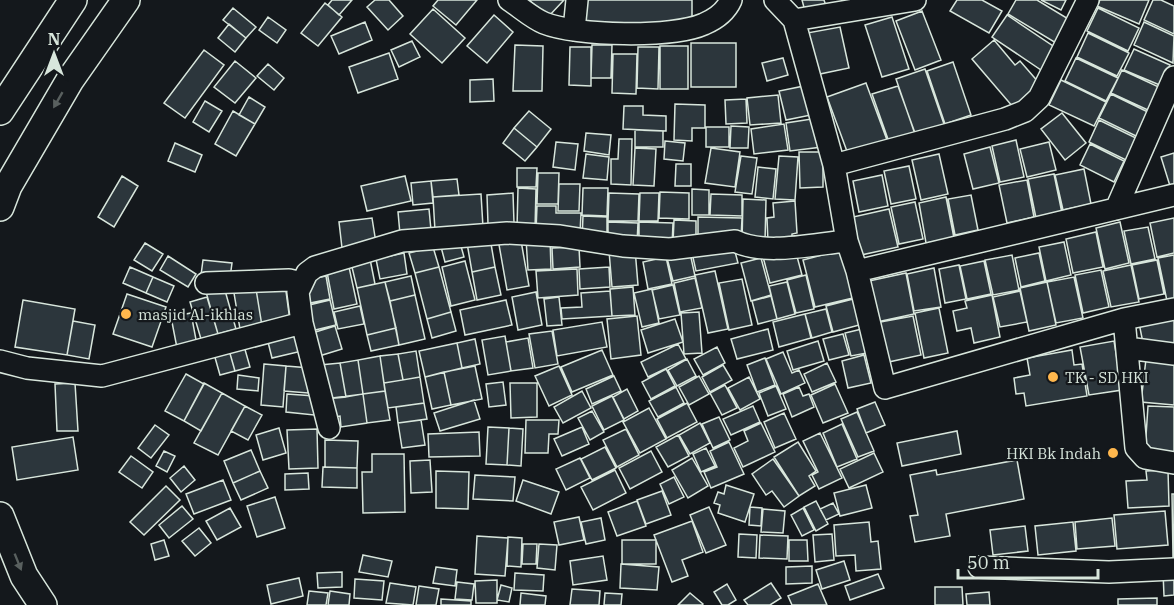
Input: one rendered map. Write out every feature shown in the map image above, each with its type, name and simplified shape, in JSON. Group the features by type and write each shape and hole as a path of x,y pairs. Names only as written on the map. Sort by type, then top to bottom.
{"main road":[{"path":"0,111 73,0"},
{"path":"0,207 8,186 70,80 126,0"},
{"path":"0,516 24,576 43,605"}],"street":[{"path":"509,0 544,22 574,30 670,32 704,24 726,10 731,0"},
{"path":"574,30 577,0"},
{"path":"775,0 794,20 834,165 847,241 857,271 885,388 1124,320 1174,309"},
{"path":"794,20 915,0"},
{"path":"834,165 1005,119 1025,111 1039,98 1088,0"},
{"path":"1116,209 1174,77"},
{"path":"857,271 1174,195"},
{"path":"329,428 302,323 298,292 307,273 315,267 402,241 507,233 560,236 623,246 670,249 735,241 744,246 763,249 847,241"},
{"path":"206,283 290,280 302,283"},
{"path":"1124,320 1136,448 1145,458 1174,463"},
{"path":"0,361 27,368 102,376 302,323"},
{"path":"1127,348 1174,354"},
{"path":"979,567 1109,572 1174,569"}],"building":[{"path":"332,0 352,0 339,15 328,5"},
{"path":"375,0 389,0 403,16 388,30 367,7"},
{"path":"438,0 477,0 456,25 433,6"},
{"path":"529,0 564,0 548,17"},
{"path":"584,0 692,0 692,24 584,22"},
{"path":"802,0 824,0 826,6 805,11"},
{"path":"957,0 982,0 1002,11 989,33 950,11"},
{"path":"1016,0 1037,0 1070,20 1056,43 1008,14"},
{"path":"1041,0 1066,0 1061,10"},
{"path":"1100,0 1149,0 1139,24 1097,6"},
{"path":"1153,0 1161,0 1174,6 1174,34 1144,20"},
{"path":"325,3 342,17 318,46 301,33"},
{"path":"233,8 256,27 246,38 223,20"},
{"path":"1098,8 1139,28 1128,51 1087,31"},
{"path":"433,9 465,38 442,63 410,34"},
{"path":"922,11 941,60 915,70 896,21"},
{"path":"494,15 513,32 487,63 467,46"},
{"path":"1007,15 1056,48 1041,70 992,37"},
{"path":"268,17 286,30 277,43 259,30"},
{"path":"892,17 909,69 882,77 865,25"},
{"path":"365,22 372,40 339,54 331,36"},
{"path":"1144,22 1174,36 1173,63 1134,45"},
{"path":"229,24 246,38 235,52 218,38"},
{"path":"840,27 849,68 815,75 807,33"},
{"path":"1088,33 1129,53 1117,76 1077,57"},
{"path":"994,40 1015,65 1020,61 1040,84 1013,107 972,59"},
{"path":"412,41 420,57 399,67 391,50"},
{"path":"691,43 736,43 736,87 691,87"},
{"path":"515,45 543,46 542,91 513,91"},
{"path":"592,45 612,45 611,78 591,78"},
{"path":"660,46 688,46 688,89 660,89"},
{"path":"570,47 591,47 591,86 569,85"},
{"path":"638,47 659,47 658,89 637,88"},
{"path":"1134,49 1170,65 1162,86 1124,70"},
{"path":"204,50 224,65 185,118 164,103"},
{"path":"389,53 398,79 358,93 349,67"},
{"path":"613,54 637,54 636,94 612,93"},
{"path":"783,58 788,75 767,81 762,63"},
{"path":"1076,58 1118,78 1106,101 1065,81"},
{"path":"235,61 256,78 235,103 214,87"},
{"path":"953,62 971,115 945,124 927,71"},
{"path":"268,64 284,78 274,90 257,76"},
{"path":"925,69 945,127 916,137 896,79"},
{"path":"1122,70 1161,88 1150,111 1111,93"},
{"path":"493,79 494,101 470,102 470,80"},
{"path":"1061,80 1106,102 1094,126 1049,105"},
{"path":"866,83 887,140 848,154 827,97"},
{"path":"804,86 811,115 786,120 779,91"},
{"path":"898,86 915,133 889,142 872,94"},
{"path":"1111,94 1150,113 1138,137 1099,118"},
{"path":"778,95 781,123 750,125 747,98"},
{"path":"249,97 265,107 255,124 239,115"},
{"path":"746,99 747,123 726,124 725,100"},
{"path":"205,101 222,111 209,132 193,122"},
{"path":"675,104 705,105 705,128 692,128 692,141 674,140"},
{"path":"624,106 643,106 643,115 666,116 666,131 623,129"},
{"path":"233,111 255,124 236,156 215,144"},
{"path":"529,111 551,129 537,147 514,128"},
{"path":"1062,113 1086,143 1065,160 1041,129"},
{"path":"818,118 822,147 790,151 786,123"},
{"path":"1099,120 1138,139 1128,161 1089,142"},
{"path":"784,124 788,150 754,154 751,129"},
{"path":"731,126 749,127 748,148 730,148"},
{"path":"706,127 729,127 729,147 706,147"},
{"path":"514,128 537,147 525,161 503,143"},
{"path":"635,130 663,131 663,147 635,147"},
{"path":"586,133 611,135 609,155 584,151"},
{"path":"619,139 632,139 631,185 611,184 611,159 618,159"},
{"path":"1016,140 1024,177 1000,182 992,146"},
{"path":"665,141 685,143 683,161 664,159"},
{"path":"556,142 578,144 575,170 553,167"},
{"path":"1049,142 1056,170 1027,177 1020,149"},
{"path":"175,143 202,155 195,172 168,161"},
{"path":"1090,144 1124,161 1114,182 1080,165"},
{"path":"990,147 999,183 973,189 964,154"},
{"path":"635,148 656,149 654,186 633,185"},
{"path":"711,148 740,152 735,187 705,183"},
{"path":"799,152 823,152 823,187 800,188"},
{"path":"1174,153 1174,184 1170,186 1161,157"},
{"path":"586,154 609,157 607,180 583,178"},
{"path":"939,154 948,194 921,200 912,160"},
{"path":"741,156 757,158 752,194 735,192"},
{"path":"779,156 798,157 795,200 775,199"},
{"path":"676,164 691,164 691,186 675,186"},
{"path":"909,166 916,199 891,204 884,171"},
{"path":"758,167 776,169 773,199 755,197"},
{"path":"517,168 537,168 536,187 517,187"},
{"path":"1084,169 1091,204 1063,210 1055,175"},
{"path":"538,173 559,173 558,204 537,204"},
{"path":"1054,174 1062,213 1036,218 1028,179"},
{"path":"882,175 888,206 859,212 853,181"},
{"path":"122,176 138,186 114,227 98,217"},
{"path":"405,176 411,201 367,211 361,186"},
{"path":"457,179 459,195 433,197 431,181"},
{"path":"1027,180 1034,217 1007,223 999,185"},
{"path":"431,181 433,203 413,205 411,183"},
{"path":"559,184 580,184 579,211 558,211"},
{"path":"518,188 536,189 535,229 517,228"},
{"path":"583,188 608,188 607,216 582,215"},
{"path":"692,189 709,190 709,215 692,215"},
{"path":"660,192 689,193 689,219 659,218"},
{"path":"513,193 514,223 488,224 487,195"},
{"path":"609,193 639,194 638,221 608,221"},
{"path":"640,193 659,193 658,221 639,221"},
{"path":"481,194 483,227 435,231 433,197"},
{"path":"711,194 742,195 742,216 710,215"},
{"path":"971,195 978,230 955,235 948,199"},
{"path":"946,197 954,238 926,243 919,203"},
{"path":"743,199 766,200 765,242 742,242"},
{"path":"795,201 797,233 792,234 792,241 768,243 767,218 774,217 773,203"},
{"path":"915,202 923,239 899,244 891,207"},
{"path":"537,206 556,206 556,213 581,213 580,233 536,231"},
{"path":"429,209 431,230 400,234 398,212"},
{"path":"889,209 898,247 861,255 853,217"},
{"path":"583,216 607,217 607,240 582,239"},
{"path":"698,217 742,218 741,239 698,238"},
{"path":"372,218 376,243 342,248 339,222"},
{"path":"1174,218 1174,253 1157,257 1150,223"},
{"path":"674,220 696,221 696,244 673,243"},
{"path":"608,222 638,223 637,243 608,242"},
{"path":"639,222 673,223 672,246 639,245"},
{"path":"1120,222 1129,263 1105,269 1096,228"},
{"path":"1148,227 1155,259 1131,264 1124,231"},
{"path":"1096,232 1103,267 1073,273 1066,239"},
{"path":"520,235 529,286 507,290 498,239"},
{"path":"490,238 495,267 472,272 467,243"},
{"path":"550,238 551,269 528,270 526,239"},
{"path":"459,239 464,257 445,262 440,243"},
{"path":"1064,242 1071,275 1046,281 1039,247"},
{"path":"145,243 163,254 152,271 134,260"},
{"path":"733,244 738,263 696,271 692,253"},
{"path":"433,247 439,267 415,273 409,253"},
{"path":"579,247 580,267 553,269 552,248"},
{"path":"635,249 638,285 612,287 609,251"},
{"path":"795,249 802,275 770,283 763,257"},
{"path":"845,249 857,297 815,307 803,260"},
{"path":"404,253 407,274 380,279 376,259"},
{"path":"690,253 695,276 673,281 667,258"},
{"path":"1039,253 1045,281 1021,287 1015,258"},
{"path":"1012,255 1019,290 993,295 985,260"},
{"path":"1174,255 1174,300 1167,301 1158,258"},
{"path":"168,256 196,274 188,287 160,270"},
{"path":"666,257 672,284 648,289 643,262"},
{"path":"761,258 771,295 751,301 741,263"},
{"path":"370,259 375,284 357,288 351,263"},
{"path":"203,260 232,263 230,278 201,275"},
{"path":"1157,260 1164,294 1139,299 1132,265"},
{"path":"465,261 475,300 451,306 442,267"},
{"path":"984,261 991,294 967,299 960,266"},
{"path":"959,265 966,299 945,303 939,269"},
{"path":"1131,265 1139,302 1111,307 1103,271"},
{"path":"130,267 153,277 146,293 123,283"},
{"path":"349,267 357,304 334,309 327,272"},
{"path":"439,267 451,312 427,319 415,273"},
{"path":"495,267 501,295 477,300 472,272"},
{"path":"609,267 610,287 580,289 579,269"},
{"path":"934,268 941,307 914,311 907,274"},
{"path":"577,269 578,295 538,298 536,271"},
{"path":"1101,270 1109,307 1083,313 1075,275"},
{"path":"715,271 728,329 708,333 695,275"},
{"path":"906,273 914,314 877,322 869,281"},
{"path":"806,275 814,309 796,313 787,280"},
{"path":"326,276 330,299 310,303 306,280"},
{"path":"411,276 415,295 390,301 385,282"},
{"path":"153,277 174,286 167,302 146,293"},
{"path":"1074,277 1083,318 1056,323 1047,282"},
{"path":"695,278 702,308 680,312 674,283"},
{"path":"742,279 752,325 729,330 719,283"},
{"path":"385,282 396,328 367,335 357,288"},
{"path":"787,282 795,314 777,319 769,286"},
{"path":"1047,282 1056,325 1029,331 1020,288"},
{"path":"285,284 290,321 262,326 256,289"},
{"path":"673,285 680,315 659,319 652,290"},
{"path":"224,287 236,329 218,334 206,292"},
{"path":"633,287 635,315 612,316 610,289"},
{"path":"256,289 262,326 240,329 234,293"},
{"path":"652,289 659,323 642,327 634,293"},
{"path":"610,291 612,316 562,319 561,308 582,307 581,293"},
{"path":"1020,291 1027,322 1000,327 993,297"},
{"path":"536,292 542,325 518,330 512,297"},
{"path":"127,294 166,307 152,347 113,334"},
{"path":"415,295 425,339 399,345 390,301"},
{"path":"992,295 1000,337 974,343 971,328 957,331 953,311 967,308 965,301"},
{"path":"771,296 777,319 758,324 752,301"},
{"path":"207,297 218,334 201,339 190,302"},
{"path":"559,297 562,325 547,326 544,299"},
{"path":"857,298 863,324 833,332 826,306"},
{"path":"23,300 75,309 67,355 15,347"},
{"path":"330,300 336,325 311,331 305,306"},
{"path":"506,300 512,325 465,335 460,310"},
{"path":"360,306 364,324 338,329 334,312"},
{"path":"939,308 948,353 924,358 915,313"},
{"path":"826,309 832,332 812,338 805,314"},
{"path":"451,312 456,331 432,338 427,319"},
{"path":"699,312 702,353 684,354 681,313"},
{"path":"191,313 197,345 177,348 171,317"},
{"path":"805,314 811,338 779,347 773,322"},
{"path":"637,316 641,355 611,359 607,319"},
{"path":"913,316 921,355 884,363 875,323"},
{"path":"1174,316 1174,352 1144,348 1139,323"},
{"path":"675,319 683,342 648,353 641,330"},
{"path":"73,321 95,325 89,359 67,355"},
{"path":"602,322 607,347 557,356 553,330"},
{"path":"335,326 342,349 316,357 309,334"},
{"path":"396,328 399,345 371,351 367,335"},
{"path":"768,329 773,350 737,359 731,339"},
{"path":"862,329 867,353 851,356 845,333"},
{"path":"552,331 558,364 535,368 529,334"},
{"path":"843,334 849,355 829,360 823,339"},
{"path":"298,335 302,351 272,358 268,342"},
{"path":"505,336 511,371 488,375 482,340"},
{"path":"528,338 533,368 511,371 506,342"},
{"path":"475,339 480,364 462,368 457,343"},
{"path":"818,341 824,361 793,370 787,351"},
{"path":"1114,341 1122,390 1089,395 1080,347"},
{"path":"457,343 462,368 425,377 419,351"},
{"path":"678,344 686,359 648,377 641,362"},
{"path":"244,346 250,367 235,371 229,350"},
{"path":"717,347 725,363 703,375 694,359"},
{"path":"229,350 235,371 220,375 214,354"},
{"path":"602,350 613,375 572,392 561,367"},
{"name":"TK - SD HKI","path":"1072,350 1074,365 1082,364 1087,396 1026,406 1024,393 1016,394 1014,378 1030,375 1027,358"},
{"path":"416,351 420,377 403,380 398,354"},
{"path":"783,352 792,373 799,370 805,383 781,394 766,359"},
{"path":"398,354 403,380 384,383 380,356"},
{"path":"864,355 871,383 848,388 842,361"},
{"path":"380,356 385,391 363,394 358,360"},
{"path":"765,358 775,385 757,392 747,365"},
{"path":"687,359 696,376 677,386 668,370"},
{"path":"1146,359 1174,362 1174,405 1141,402"},
{"path":"358,360 363,394 346,397 340,363"},
{"path":"340,363 346,397 325,399 320,365"},
{"path":"827,363 836,382 812,392 804,374"},
{"path":"264,364 286,366 283,407 261,405"},
{"path":"723,365 732,380 710,392 702,377"},
{"path":"286,366 310,368 308,393 284,391"},
{"path":"475,366 482,399 451,405 444,372"},
{"path":"559,366 572,395 549,406 535,376"},
{"path":"666,369 675,386 651,399 642,382"},
{"path":"444,372 451,405 432,409 425,377"},
{"path":"186,374 204,384 184,421 165,411"},
{"path":"238,375 259,378 258,391 237,389"},
{"path":"614,376 621,391 592,404 586,389"},
{"path":"699,376 709,394 689,405 679,387"},
{"path":"420,377 424,403 388,408 384,383"},
{"path":"749,377 760,399 740,410 728,388"},
{"path":"503,382 506,405 489,407 486,384"},
{"path":"75,383 78,431 57,431 55,384"},
{"path":"204,383 222,393 201,431 184,421"},
{"path":"510,383 537,383 537,417 511,418"},
{"path":"835,384 848,413 823,423 811,395"},
{"path":"725,385 737,408 722,415 710,393"},
{"path":"776,386 786,409 768,416 759,393"},
{"path":"676,387 684,403 658,417 649,401"},
{"path":"799,387 803,396 809,394 814,407 792,417 783,394"},
{"path":"627,389 638,411 624,419 613,397"},
{"path":"385,391 390,420 367,423 363,394"},
{"path":"582,391 591,408 563,423 554,407"},
{"path":"222,393 245,406 218,455 194,443"},
{"path":"287,394 315,396 314,415 286,412"},
{"path":"363,394 367,423 341,427 340,416 328,418 325,399"},
{"path":"612,396 624,420 604,430 592,406"},
{"path":"474,400 480,419 440,431 434,413"},
{"path":"875,402 885,425 866,433 857,409"},
{"path":"424,403 427,419 398,423 396,407"},
{"path":"687,403 697,422 667,438 657,419"},
{"path":"245,406 262,415 248,440 231,431"},
{"path":"753,406 760,422 731,435 723,419"},
{"path":"1148,406 1174,407 1174,452 1145,451"},
{"path":"649,408 666,439 640,453 623,422"},
{"path":"592,411 604,432 590,440 578,418"},
{"path":"857,412 874,451 858,457 841,419"},
{"path":"784,413 796,439 775,448 764,422"},
{"path":"719,417 730,440 713,448 702,424"},
{"path":"421,420 425,445 402,448 398,423"},
{"path":"526,420 559,420 558,434 549,434 548,453 525,453"},
{"path":"700,423 710,443 690,454 679,435"},
{"path":"761,423 775,452 743,467 734,448 748,441 744,431"},
{"path":"842,424 857,459 837,467 823,433"},
{"path":"155,425 169,435 151,458 138,448"},
{"path":"488,427 509,428 507,465 486,464"},
{"path":"582,427 589,444 562,456 554,439"},
{"path":"279,428 286,453 263,460 256,435"},
{"path":"509,428 523,429 521,466 507,465"},
{"path":"317,429 318,468 289,469 287,430"},
{"path":"626,429 639,455 617,467 603,440"},
{"path":"957,431 961,454 902,466 897,443"},
{"path":"479,432 480,456 429,457 428,434"},
{"path":"820,433 842,478 819,489 812,475 818,472 803,441"},
{"path":"678,435 689,456 668,467 656,447"},
{"path":"73,437 78,470 17,480 12,447"},
{"path":"325,440 358,441 357,468 325,467"},
{"path":"729,442 744,474 711,488 704,472 717,467 710,451"},
{"path":"798,442 816,471 809,476 815,486 799,496 774,457"},
{"path":"605,447 616,468 592,480 581,459"},
{"path":"706,448 715,466 701,472 693,454"},
{"path":"251,450 260,471 233,483 224,461"},
{"path":"164,451 175,456 167,472 156,466"},
{"path":"651,451 662,472 630,489 619,468"},
{"path":"874,453 883,472 849,488 840,469"},
{"path":"372,454 404,454 405,512 363,513 362,472 372,472"},
{"path":"131,456 153,472 142,488 119,472"},
{"path":"580,458 590,478 566,490 556,469"},
{"path":"692,458 708,486 688,498 672,470"},
{"path":"773,459 799,496 784,507 772,491 766,495 752,474"},
{"path":"430,460 432,492 411,493 410,461"},
{"path":"1017,460 1024,499 946,514 950,536 915,542 910,516 918,515 910,475 936,470 937,475"},
{"path":"184,466 195,480 181,492 170,478"},
{"path":"323,467 357,468 357,488 322,487"},
{"path":"615,470 626,493 593,510 581,487"},
{"path":"1168,470 1169,506 1128,508 1126,481 1147,480 1146,471"},
{"path":"260,471 268,488 241,500 233,483"},
{"path":"436,471 469,472 468,509 436,508"},
{"path":"308,473 309,489 285,490 285,474"},
{"path":"475,475 515,477 513,501 473,499"},
{"path":"674,477 684,497 669,504 660,484"},
{"path":"223,480 231,500 194,514 186,494"},
{"path":"523,480 559,492 551,514 516,501"},
{"path":"726,485 754,494 745,522 718,513 720,505 714,503 718,492 724,494"},
{"path":"866,485 872,508 840,516 834,493"},
{"path":"166,486 180,500 144,535 130,522"},
{"path":"662,491 671,515 646,524 637,500"},
{"path":"1172,494 1174,494 1174,557 1173,557"},
{"path":"275,497 285,528 257,537 247,506"},
{"path":"637,501 646,526 617,536 608,512"},
{"path":"816,501 828,524 816,531 804,507"},
{"path":"833,503 839,514 826,520 820,509"},
{"path":"182,506 193,519 169,538 159,525"},
{"path":"709,507 726,545 706,553 690,515"},
{"path":"750,507 762,508 761,526 749,525"},
{"path":"230,508 241,527 217,540 206,521"},
{"path":"803,508 814,530 802,536 791,515"},
{"path":"763,509 785,511 783,533 761,532"},
{"path":"1165,511 1168,545 1117,549 1114,515"},
{"path":"579,517 584,540 559,545 554,522"},
{"path":"601,518 605,540 586,544 581,522"},
{"path":"1112,518 1115,546 1077,549 1075,522"},
{"path":"692,521 703,552 682,560 688,576 672,582 654,535"},
{"path":"869,522 871,542 878,541 881,569 856,571 855,555 836,556 834,525"},
{"path":"1073,522 1076,551 1038,555 1035,526"},
{"path":"1025,526 1028,551 993,555 990,530"},
{"path":"199,528 211,543 195,556 182,541"},
{"path":"739,534 757,535 756,558 738,557"},
{"path":"832,534 834,560 815,562 813,535"},
{"path":"760,535 788,536 787,559 759,558"},
{"path":"477,536 508,538 505,576 475,574"},
{"path":"508,537 522,538 521,567 507,566"},
{"path":"164,540 169,556 155,560 151,544"},
{"path":"622,540 656,540 656,564 622,564"},
{"path":"789,540 807,540 808,561 789,561"},
{"path":"523,544 537,544 536,564 522,564"},
{"path":"539,544 557,545 555,570 537,568"},
{"path":"363,555 392,561 388,577 359,572"},
{"path":"603,556 607,580 573,585 570,561"},
{"path":"844,561 850,580 822,589 816,570"},
{"path":"621,564 659,567 657,590 620,588"},
{"path":"812,566 812,583 786,584 786,567"},
{"path":"436,567 457,570 455,586 433,583"},
{"path":"1174,571 1174,595 1164,596 1163,572"},
{"path":"342,572 342,587 318,588 317,573"},
{"path":"515,573 544,575 543,591 514,590"},
{"path":"878,574 884,588 850,600 845,586"},
{"path":"299,578 303,596 271,604 267,585"},
{"path":"355,579 384,581 382,600 354,598"},
{"path":"497,580 497,603 476,603 475,581"},
{"path":"457,582 474,584 472,600 455,599"},
{"path":"390,583 416,587 413,605 386,603"},
{"path":"771,583 781,598 770,605 748,605 744,600"},
{"path":"727,584 736,600 728,605 722,605 714,592"},
{"path":"818,584 827,605 792,605 788,596"},
{"path":"501,585 512,588 509,602 497,600"},
{"path":"419,586 439,589 436,605 416,605"},
{"path":"935,587 962,587 963,605 935,605"},
{"path":"572,589 600,591 599,605 570,605"},
{"path":"309,591 328,593 326,605 307,605"},
{"path":"330,591 350,594 349,605 328,605"},
{"path":"989,592 990,605 967,605 966,594"},
{"path":"521,593 546,596 545,605 520,605"},
{"path":"605,593 622,594 621,605 604,605"},
{"path":"690,593 703,604 678,605"},
{"path":"1157,598 1157,605 1118,605 1118,599"},
{"path":"441,599 471,601 471,605 441,605"}],"place":[{"name":"masjid Al-ikhlas","path":"126,314"},
{"name":"TK - SD HKI","path":"1053,377"},
{"name":"HKI Bk Indah","path":"1113,453"}]}
